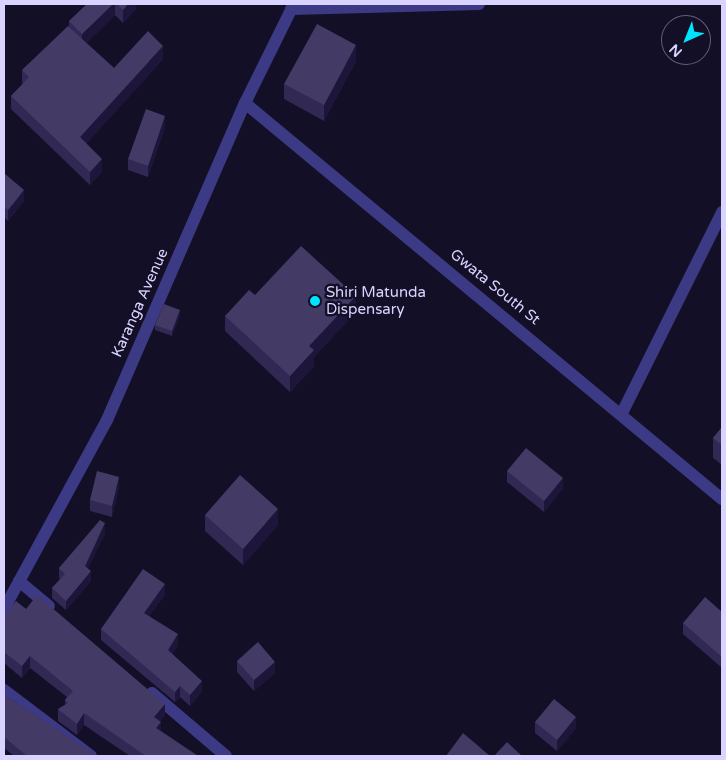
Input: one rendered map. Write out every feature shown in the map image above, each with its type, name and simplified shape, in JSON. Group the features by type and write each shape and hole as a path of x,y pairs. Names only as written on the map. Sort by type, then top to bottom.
{"street":[{"path":"292,6 478,4"},
{"name":"Karanga Avenue","path":"4,609 107,420 245,103 292,6"},
{"name":"Gwata South St","path":"245,103 622,413 722,499"},
{"path":"622,413 722,212"},
{"path":"19,581 64,619"},
{"path":"138,681 226,756"},
{"path":"4,690 91,756"}],"building":[{"path":"87,4 113,4 82,34 69,21"},
{"path":"117,4 128,4 123,10"},
{"path":"317,24 356,45 324,105 284,84"},
{"path":"68,26 114,68 148,31 163,46 80,137 102,159 90,172 11,96 29,77 22,70"},
{"path":"146,109 165,116 148,166 128,159"},
{"path":"4,173 24,190 8,210 4,207"},
{"path":"301,246 356,296 309,346 314,350 290,376 225,316 249,290 255,295"},
{"path":"164,304 180,310 172,331 155,325"},
{"path":"722,427 722,445 713,438"},
{"path":"526,448 563,478 544,501 507,471"},
{"path":"97,471 119,477 112,506 90,500"},
{"path":"240,475 278,509 243,549 205,515"},
{"path":"100,520 105,523 85,566 91,571 66,601 52,588 65,574 59,568"},
{"path":"143,569 165,584 144,613 178,634 168,650 202,681 190,695 180,686 175,692 101,629"},
{"path":"37,595 165,704 154,717 161,722 156,728 198,756 146,756 84,713 77,724 58,709 68,703 65,700 73,691 30,656 22,666 4,652 4,616 16,601 26,609"},
{"path":"705,597 722,612 722,657 683,623"},
{"path":"258,642 275,662 254,680 237,661"},
{"path":"4,695 97,756 27,756 4,737"},
{"path":"554,699 576,717 557,740 535,722"},
{"path":"463,733 490,756 446,756"},
{"path":"507,742 522,756 494,756"}],"place":[{"name":"Shiri Matunda Dispensary","path":"315,301"}]}
